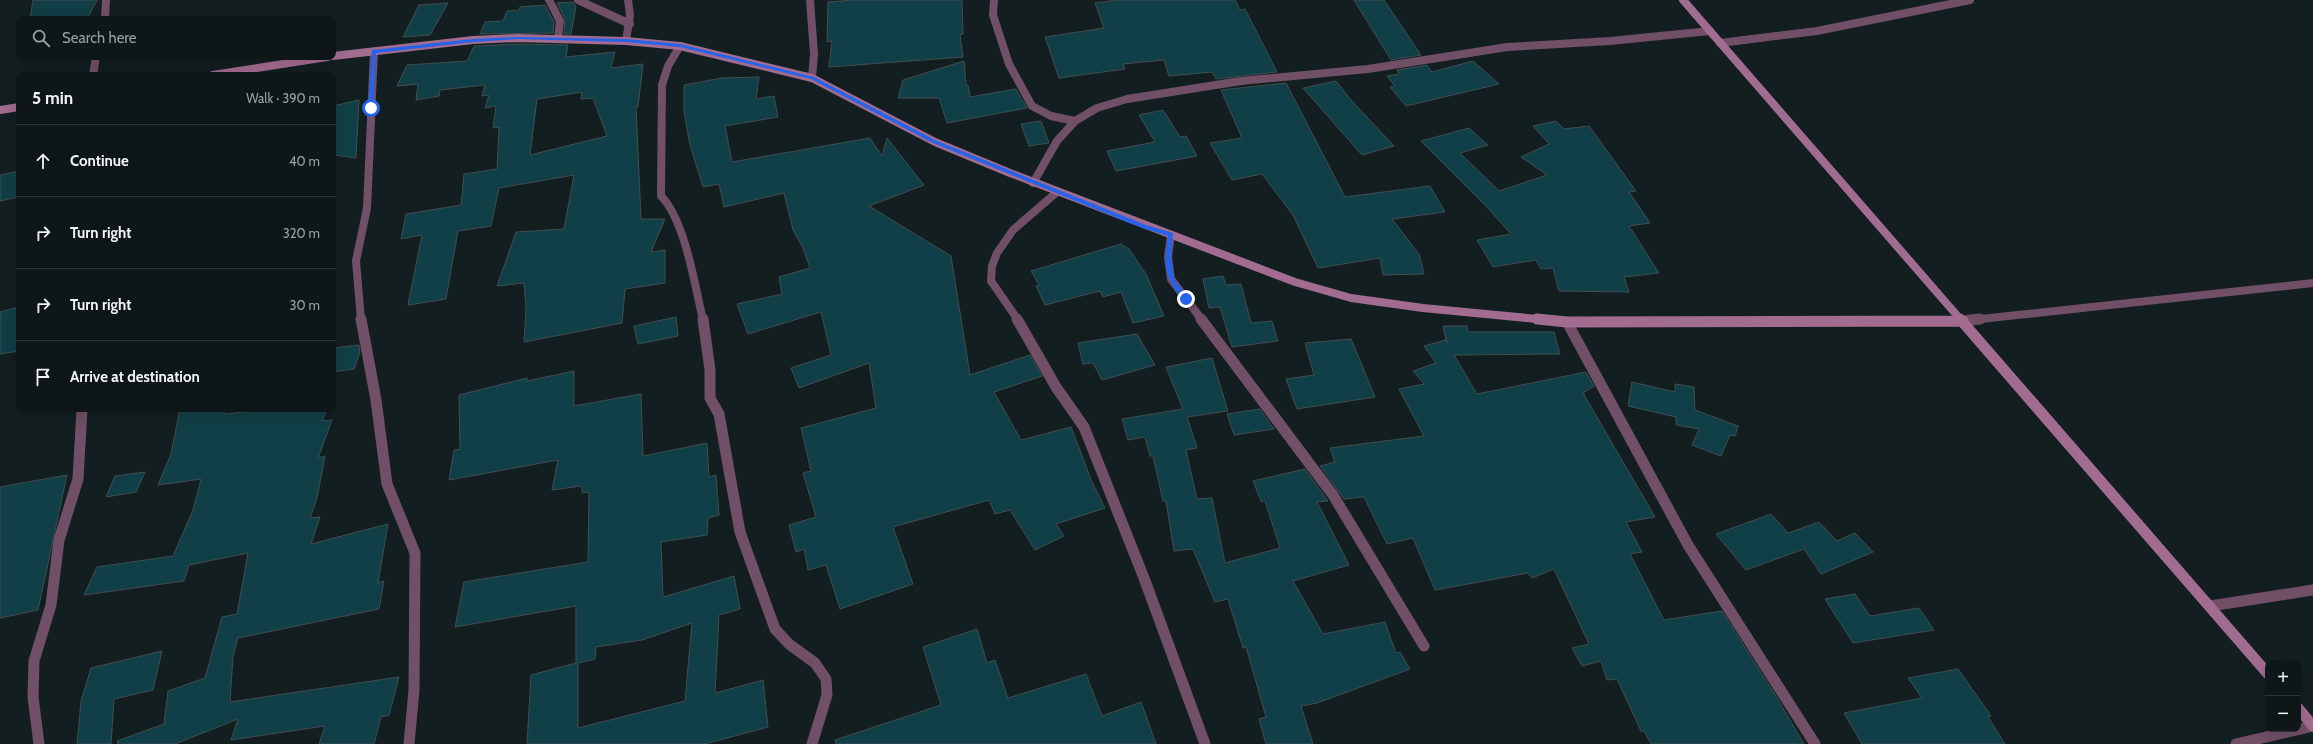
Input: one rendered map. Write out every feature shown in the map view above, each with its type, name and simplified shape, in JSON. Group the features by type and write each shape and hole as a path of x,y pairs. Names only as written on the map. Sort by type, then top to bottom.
{"street":[{"path":"105,16 106,0"},
{"path":"549,0 561,17 562,24 558,38"},
{"path":"578,0 630,24"},
{"path":"626,41 630,24 631,7 628,0"},
{"path":"810,0 814,54 812,78"},
{"path":"994,0 993,15 1009,64 1032,106 1051,116 1075,121"},
{"path":"1683,0 2265,670"},
{"path":"1720,43 1817,31 1970,0"},
{"path":"1033,182 1057,141 1075,121 1097,108 1127,99 1240,81 1360,70 1507,46 1610,41 1710,32"},
{"path":"336,56 473,40 558,38 626,41 680,46 812,78 935,142 1144,227 1171,235 1295,282 1351,298 1423,308 1566,322 1963,321 2313,283"},
{"path":"680,46 668,66 662,85 661,196 668,204 686,248 706,334 710,370 710,398 718,414 727,451 740,532 775,629 790,644 815,663 826,679 827,695 812,744"},
{"path":"374,52 367,208 356,261 360,315 376,400 387,484 415,553 414,690 409,744"},
{"path":"93,72 95,60"},
{"path":"232,72 308,60"},
{"path":"0,110 16,107"},
{"path":"1057,192 1024,220 999,248 994,256 991,281 1021,325 1056,388 1084,427 1144,578 1205,744"},
{"path":"1171,235 1168,257 1171,279 1333,495 1424,646"},
{"path":"1566,322 1688,545 1815,744"},
{"path":"39,744 33,697 34,662 51,605 59,540 78,479 82,412"},
{"path":"2210,606 2313,590"},
{"path":"2236,744 2313,726 2301,712"}],"building":[{"path":"33,0 97,0 89,16 30,16"},
{"path":"853,0 962,0 963,34 960,35 963,57 829,67 832,41 827,42 828,2"},
{"path":"1117,0 1235,0 1240,10 1245,9 1277,72 1216,79 1212,72 1169,76 1164,60 1123,64 1125,69 1059,78 1045,37 1104,28 1095,3"},
{"path":"1354,0 1384,0 1421,55 1391,60"},
{"path":"573,2 576,6 571,34 564,34 565,19 557,3"},
{"path":"448,3 430,35 403,37 419,5"},
{"path":"545,5 554,22 553,33 480,34 485,22 503,21 507,11 519,10 520,7"},
{"path":"518,44 568,45 566,57 615,52 611,68 643,64 638,107 636,107 641,219 665,219 651,252 665,250 665,283 625,289 622,323 524,342 526,310 524,283 497,286 516,232 564,229 574,175 499,188 491,226 458,231 446,299 408,305 422,235 401,239 406,214 461,205 464,174 497,169 499,127 493,128 496,106 485,108 489,95 482,96 485,85 440,90 439,96 416,100 418,84 397,86 407,65 467,61 474,46","holes":["582,92 581,99 593,98 607,136 530,155 537,99"]},
{"path":"964,61 966,85 968,85 970,97 1016,89 1027,108 947,123 939,98 898,98 903,80"},
{"path":"1473,61 1499,84 1406,106 1390,87 1395,86 1387,76 1399,74 1397,70 1427,65 1432,72"},
{"path":"759,77 756,99 774,96 778,117 725,126 732,162 870,138 882,156 887,138 924,185 869,206 951,256 970,375 1030,355 1042,376 994,392 1021,440 1071,427 1092,482 1105,508 1056,524 1064,536 1035,550 1010,510 995,514 989,500 893,527 913,584 840,609 826,565 808,570 804,549 796,552 789,525 816,517 803,473 811,471 801,428 876,408 869,363 799,388 791,368 831,355 821,312 748,334 737,304 782,294 779,277 810,268 803,248 793,230 784,193 724,207 719,184 703,187 690,145 684,112 684,85 722,78"},
{"path":"1336,81 1351,100 1394,146 1362,155 1303,88"},
{"path":"1286,83 1345,197 1430,186 1445,212 1392,219 1419,254 1424,274 1383,275 1380,258 1318,268 1293,215 1262,174 1232,180 1210,143 1242,138 1221,90"},
{"path":"359,100 356,158 336,155 336,105"},
{"path":"1163,110 1180,137 1186,136 1197,156 1116,171 1107,151 1155,142 1139,115"},
{"path":"1041,121 1049,143 1029,146 1021,124"},
{"path":"1556,121 1564,129 1589,126 1636,191 1629,192 1650,223 1629,226 1659,273 1624,277 1629,292 1559,291 1553,268 1541,269 1536,260 1493,267 1477,240 1511,234 1485,205 1421,141 1469,128 1488,145 1460,153 1499,191 1547,175 1521,157 1549,144 1533,126"},
{"path":"16,172 16,198 0,201 0,175"},
{"path":"1121,244 1129,249 1146,274 1164,316 1133,323 1121,292 1103,297 1100,291 1045,305 1036,286 1039,285 1031,271"},
{"path":"1223,276 1226,285 1241,284 1251,323 1272,321 1278,341 1232,347 1220,307 1209,308 1203,279"},
{"path":"16,308 16,351 0,354 0,312"},
{"path":"676,317 678,336 638,344 634,326"},
{"path":"1443,326 1467,326 1468,332 1554,332 1560,354 1454,355 1477,394 1586,372 1594,386 1583,393 1655,517 1626,522 1642,552 1630,554 1664,620 1722,611 1776,696 1804,744 1651,744 1644,731 1641,731 1617,679 1607,680 1601,661 1582,666 1572,648 1589,644 1554,569 1532,578 1528,573 1435,590 1413,538 1387,544 1364,497 1344,499 1320,466 1335,462 1330,448 1424,436 1399,389 1424,384 1413,371 1436,363 1424,346 1446,340 1447,343"},
{"path":"1137,334 1155,365 1102,380 1093,363 1083,364 1078,343"},
{"path":"1351,339 1375,397 1297,409 1286,379 1314,375 1305,343"},
{"path":"359,345 360,352 354,369 336,372 336,348"},
{"path":"1212,358 1228,411 1187,417 1197,448 1186,450 1197,499 1212,498 1225,563 1280,548 1265,501 1261,501 1253,481 1305,469 1328,501 1317,502 1349,565 1293,581 1323,634 1385,622 1396,653 1400,652 1410,669 1317,703 1301,706 1313,744 1266,744 1259,719 1266,717 1246,647 1243,648 1228,599 1215,602 1193,549 1174,551 1166,501 1163,501 1153,456 1150,456 1145,437 1128,440 1122,419 1183,409 1166,367"},
{"path":"574,371 574,406 641,394 643,456 707,443 709,477 716,475 719,515 708,518 707,535 661,542 663,597 734,576 740,609 719,615 715,693 763,680 768,727 705,744 527,744 531,675 576,663 576,606 455,627 464,582 588,562 589,492 582,493 582,486 552,490 558,460 449,480 454,450 460,449 459,395 527,378 527,381","holes":["692,623 685,701 578,728 578,663 595,659 596,647 642,640"]},
{"path":"1632,382 1675,392 1675,384 1694,387 1695,410 1738,426 1735,436 1730,435 1721,456 1692,445 1699,429 1676,425 1676,417 1628,406"},
{"path":"1260,409 1274,429 1234,435 1227,414"},
{"path":"179,412 224,412 224,414 245,412 326,412 322,421 332,420 318,458 325,456 317,498 310,518 320,517 311,544 388,524 378,583 384,581 379,609 238,638 233,656 230,702 399,677 389,715 381,717 374,744 319,744 325,726 231,740 238,719 175,744 118,744 117,741 164,724 168,691 205,678 222,617 237,614 248,553 189,565 184,581 84,595 97,567 173,556 193,510 201,479 158,485 171,454"},
{"path":"145,472 136,492 106,497 115,476"},
{"path":"67,475 38,610 0,618 0,487"},
{"path":"1771,514 1788,533 1819,522 1837,541 1855,533 1873,552 1821,574 1804,549 1746,570 1716,534"},
{"path":"1855,594 1870,616 1919,608 1934,630 1853,643 1825,599"},
{"path":"977,629 987,663 995,660 1008,698 1086,674 1102,716 1141,702 1156,744 836,744 835,740 941,705 923,647"},
{"path":"162,651 153,690 114,699 111,744 77,744 81,701 91,668"},
{"path":"1958,669 1991,716 1988,717 2005,744 1862,744 1844,713 1922,698 1908,678"}],"route":[{"path":"371,108 374,52 473,40 518,38 626,41 680,46 748,64 812,78 935,142 1144,227 1171,235 1168,257 1171,279 1186,299"}]}
